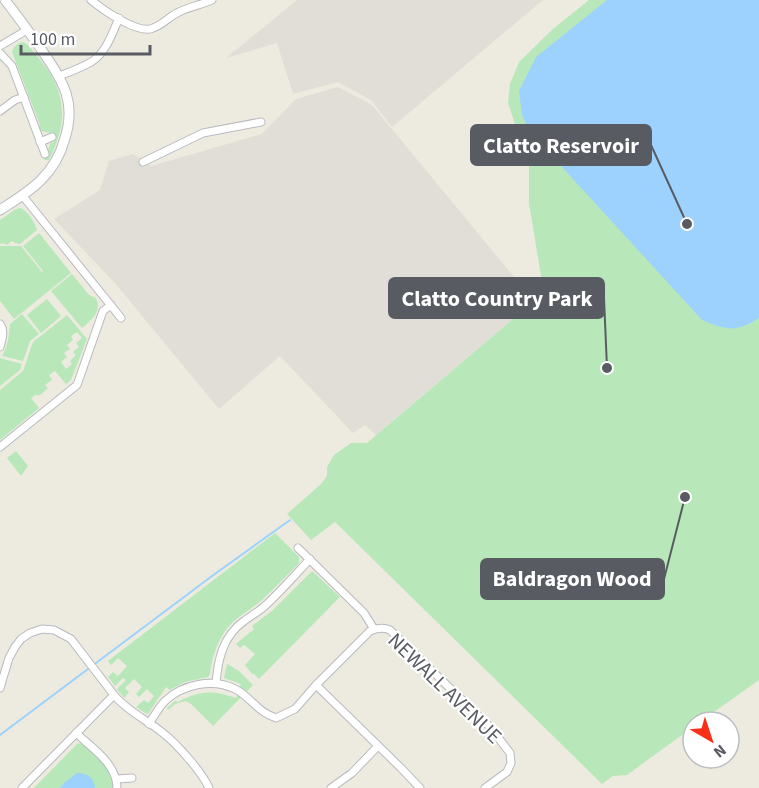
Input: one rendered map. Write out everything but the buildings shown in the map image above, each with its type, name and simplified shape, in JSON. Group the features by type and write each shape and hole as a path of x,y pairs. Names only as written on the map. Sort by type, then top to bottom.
{"street":[{"path":"0,210 40,181 61,151 69,129 67,94 59,76 5,0"},
{"path":"92,0 133,26 146,30 153,29 175,14 212,0"},
{"path":"59,76 91,62 98,56 105,48 119,18"},
{"path":"0,46 27,30"},
{"path":"0,53 12,66 45,154"},
{"path":"0,111 15,100 24,97"},
{"path":"143,162 203,132 261,122"},
{"path":"40,142 52,137"},
{"path":"22,195 122,318"},
{"path":"0,447 77,385 103,311 111,304"},
{"path":"0,324 3,336 0,346"},
{"name":"NEWALL AVENUE","path":"298,548 364,613 374,629 390,630 483,720 503,743 510,753 510,766 507,772 485,788"},
{"path":"216,683 218,659 228,637 244,621 266,605 310,560"},
{"path":"0,688 9,658 21,639 42,629 63,633 71,639 120,702 171,741 201,774 209,788"},
{"path":"149,723 165,701 174,694 201,684 216,683 236,689 266,715 276,718 295,709 316,685 374,629"},
{"path":"316,685 420,788"},
{"path":"22,788 114,695"},
{"path":"76,733 113,769 117,779 117,788"},
{"path":"331,788 352,773 378,746"},
{"path":"117,779 132,778"}],"shaded area":[{"path":"297,0 543,0 392,127 371,100 338,82 293,94 277,43 226,58"},
{"path":"338,87 372,105 534,301 376,435 365,425 353,433 280,356 219,409 114,282 54,219 100,190 109,161 133,154 151,166 262,134 296,99"}],"green space":[{"path":"589,0 759,0 759,680 717,710 681,710 681,736 627,775 613,776 602,784 335,522 311,540 287,514 321,484 327,476 327,467 334,455 351,443 367,443 534,301 543,288 529,203 529,166 508,103 510,84 519,62 553,29"},
{"path":"23,42 49,71 60,97 61,128 49,160 41,156 47,154 50,144 54,142 52,133 41,131 38,127 40,125 12,52 16,45"},
{"path":"21,208 31,218 37,230 20,244 12,241 7,245 0,244 0,220"},
{"path":"39,233 71,273 14,319 0,301 0,246 21,246 42,272 23,246"},
{"path":"72,274 89,295 96,298 98,303 95,315 82,328 51,291"},
{"path":"47,299 61,316 41,333 27,315"},
{"path":"22,314 39,334 30,341 23,361 2,356 8,340 10,324"},
{"path":"67,315 87,339 71,380 66,384 55,371 49,375 52,380 45,385 48,388 40,395 31,398 39,408 0,440 0,390 23,371 33,342","holes":["77,332 82,338 76,343 79,347 73,352 76,355 70,361 72,364 66,369 61,362 67,357 64,353 70,349 67,345 73,340 71,336"]},
{"path":"0,358 22,364 20,370 0,386"},
{"path":"16,451 28,466 21,476 7,458"},
{"path":"275,533 299,557 299,563 262,600 232,623 222,635 215,650 208,677 185,682 170,690 166,687 148,714 136,707 144,700 148,703 154,696 147,689 139,697 136,694 142,687 134,679 125,688 129,692 124,698 117,689 126,680 123,678 115,686 108,677 113,672 118,676 127,666 118,658 111,665 108,661"},
{"path":"312,571 340,597 259,679 245,665 255,654 244,645 240,648 236,644 254,629 252,626 273,610"},
{"path":"227,664 239,671 253,685 213,726 186,701 175,704 168,710 167,708 175,701 178,702 200,693 207,692 236,698 241,684 224,678"},
{"path":"82,743 108,768 114,788 34,788 77,744"}],"water":[{"path":"607,0 759,0 759,318 751,323 737,328 725,328 702,320 529,131 522,115 519,91 536,57"},
{"path":"77,773 89,776 95,788 60,788"}],"waterway":[{"path":"0,735 290,520"}],"place":[{"name":"Clatto Reservoir","path":"687,224"},
{"name":"Clatto Country Park","path":"607,368"},
{"name":"Baldragon Wood","path":"685,497"}]}
